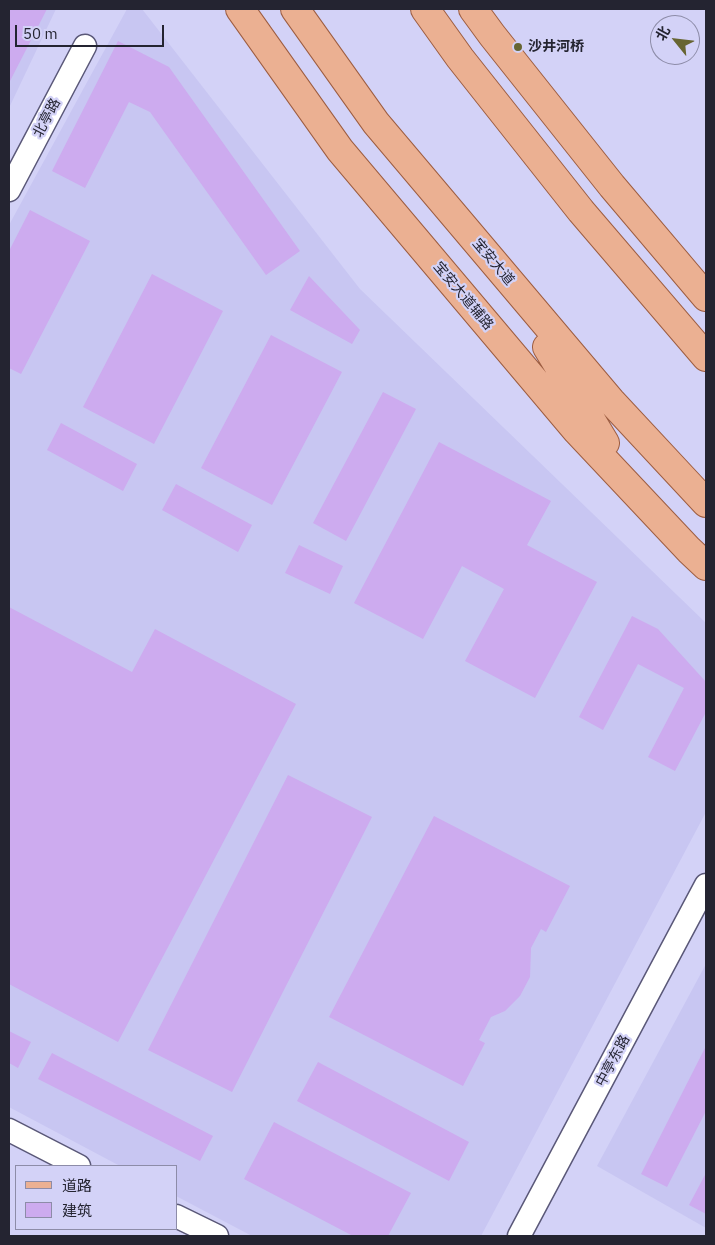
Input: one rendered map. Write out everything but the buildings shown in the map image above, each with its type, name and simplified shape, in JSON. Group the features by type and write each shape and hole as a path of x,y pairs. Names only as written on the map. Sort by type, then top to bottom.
{"main road":[{"name":"宝安大道辅路","path":"240,9 340,150 565,416 688,550 706,566"},
{"name":"宝安大道","path":"295,9 376,123 611,401 706,503"},
{"path":"425,9 460,58 581,211 706,358"},
{"path":"473,9 492,36 606,179 706,297"},
{"path":"507,279 633,491"}],"street":[{"name":"北亭路","path":"9,190 85,46"},
{"name":"中亭东路","path":"519,1236 706,886"},
{"path":"9,1130 77,1165"},
{"path":"178,1217 216,1236"}],"shaded area":[{"path":"9,9 56,9 9,108"},
{"path":"127,9 142,9 360,289 706,623 706,812 481,1236 252,1236 178,1197 178,1165 118,1165 9,1107 9,225"},
{"path":"706,964 706,1228 597,1166"}],"place":[{"name":"沙井河桥","path":"518,47"}]}
